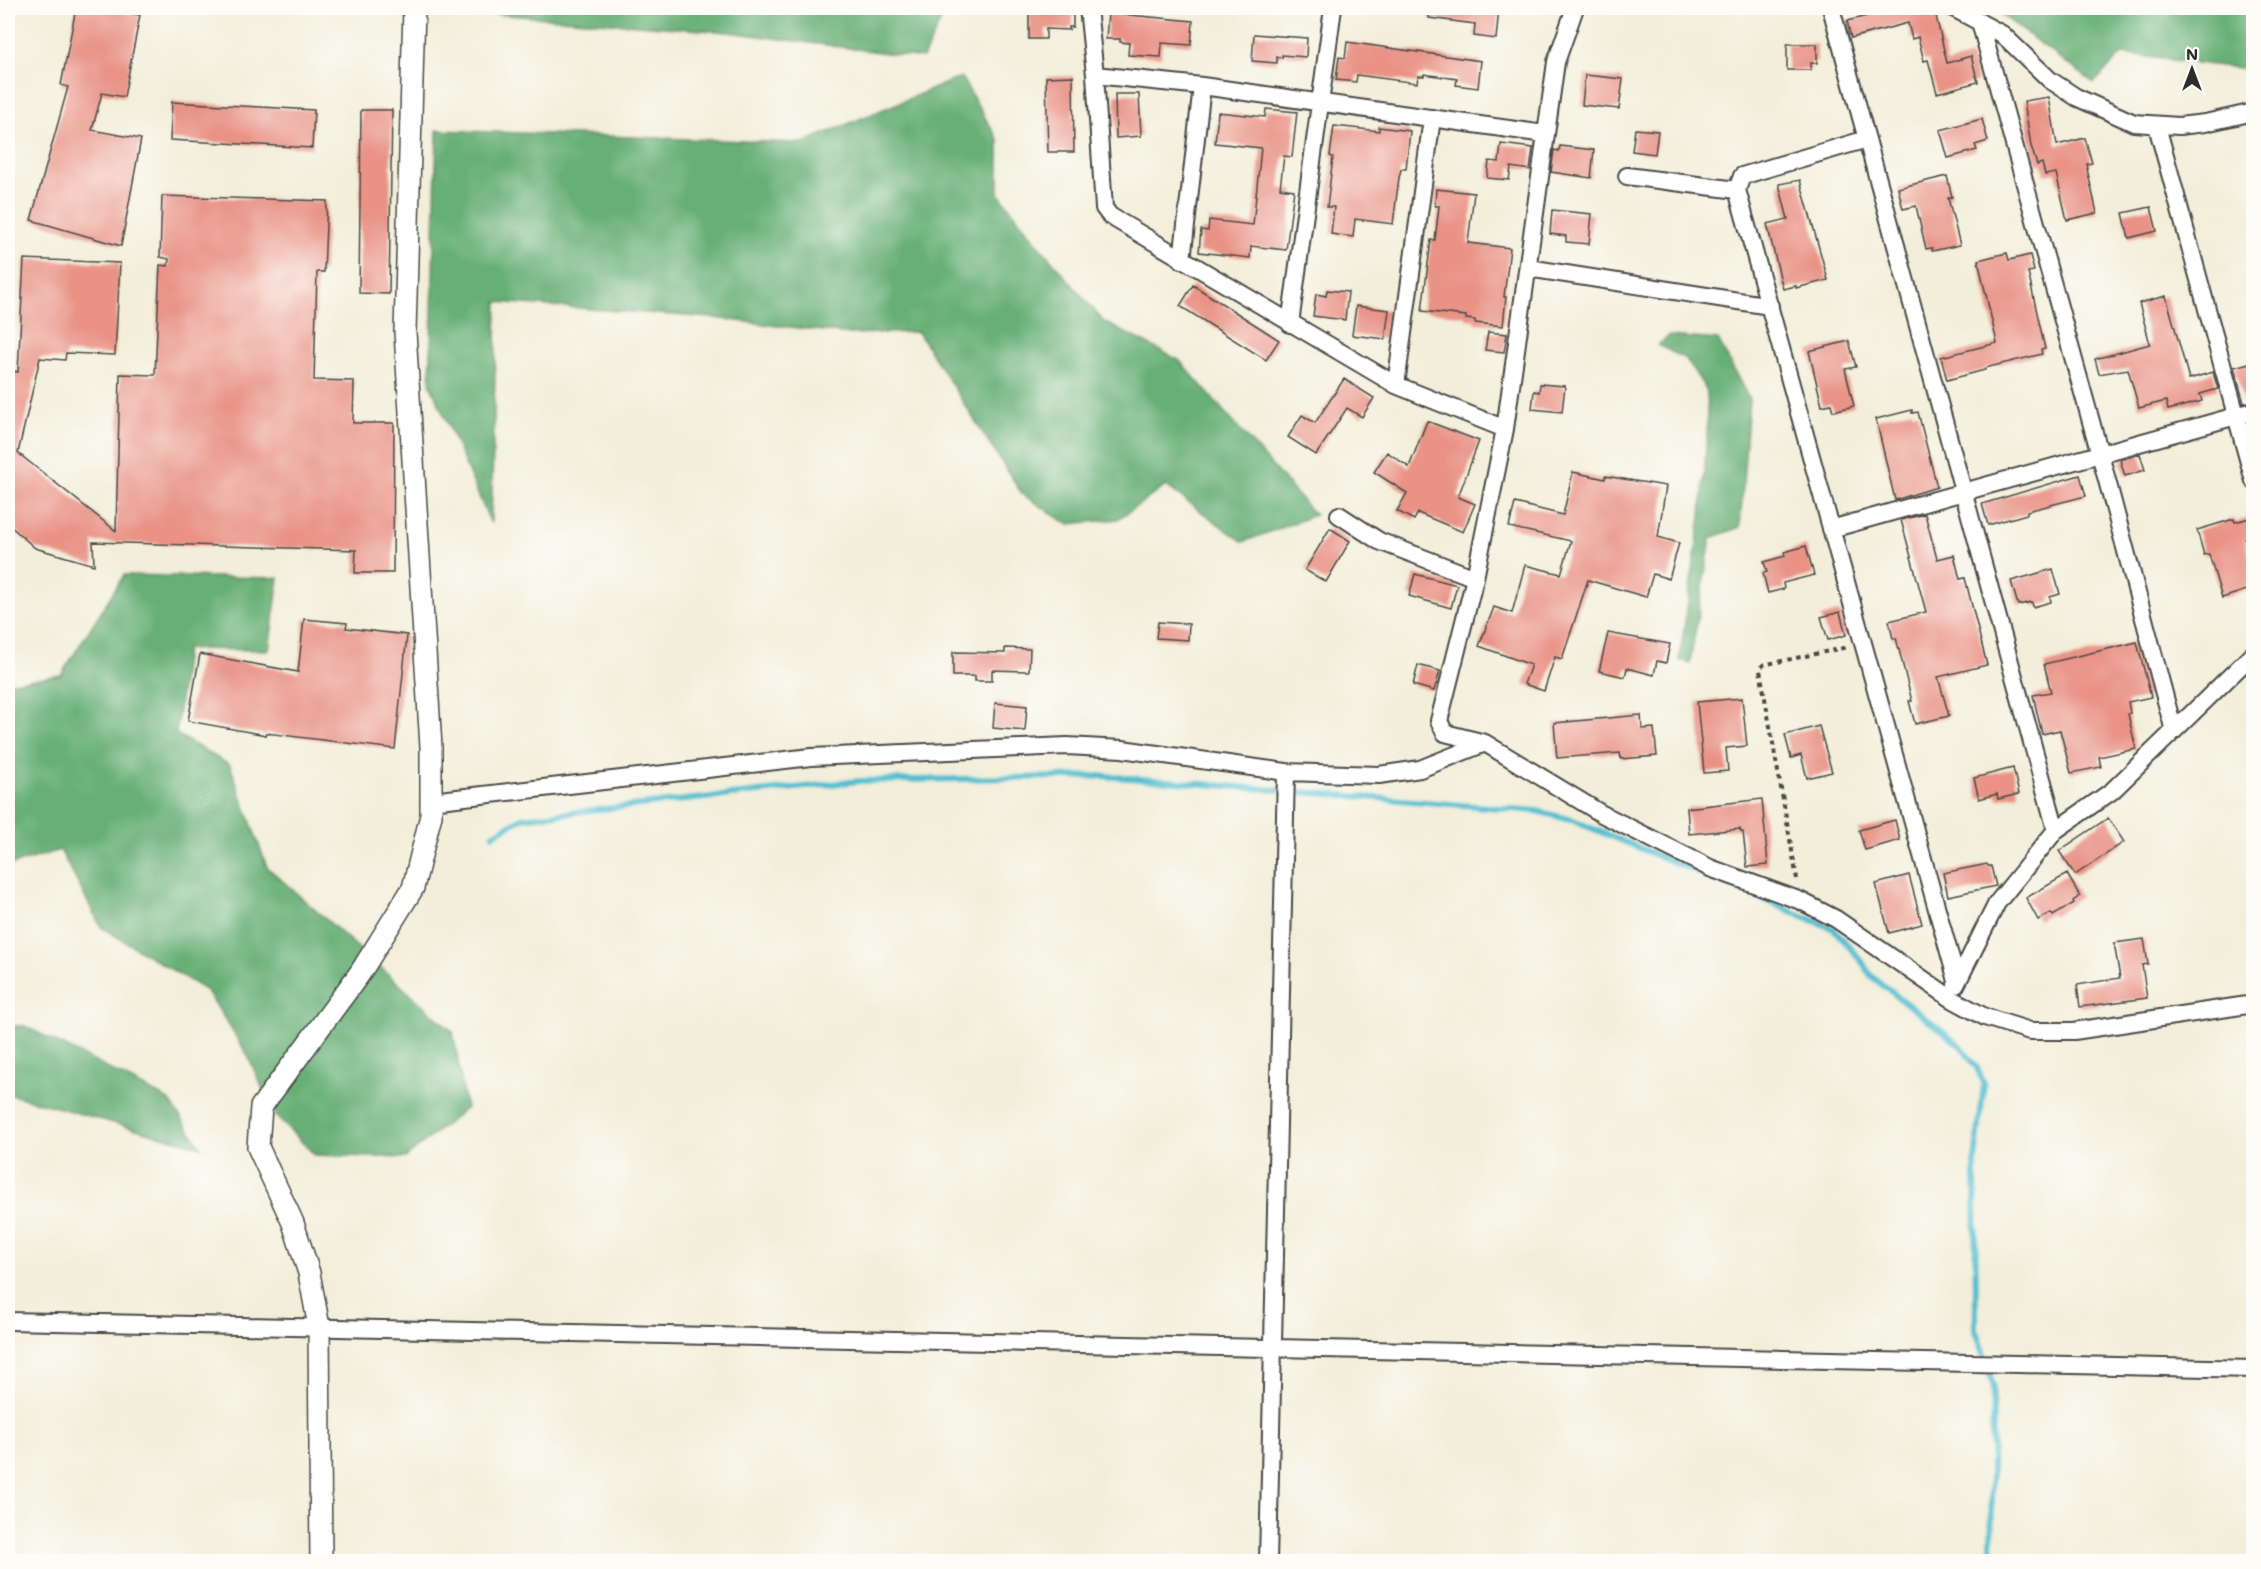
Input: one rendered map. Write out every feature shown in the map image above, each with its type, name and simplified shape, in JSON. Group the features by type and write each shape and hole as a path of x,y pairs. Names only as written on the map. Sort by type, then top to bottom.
{"street":[{"path":"321,1562 319,1327 309,1273 293,1223 258,1147 261,1107 360,972 413,888 431,815 431,747 405,332 414,8"},
{"path":"1088,8 1104,208 1110,216 1396,385 1505,429"},
{"path":"1290,324 1333,8"},
{"path":"1575,8 1556,62 1505,429 1475,578 1439,721 1445,733 1485,743 1612,819 1710,868 1801,901 1836,918 1952,999 1985,1017 2030,1031 2074,1031 2253,1004"},
{"path":"1832,8 2056,830"},
{"path":"1953,8 2002,34 2050,80 2076,97 2134,123 2157,126 2205,123 2253,112"},
{"path":"1980,22 2174,731"},
{"path":"1095,75 1202,86 1545,134"},
{"path":"1182,260 1202,86"},
{"path":"1396,385 1432,118"},
{"path":"2157,126 2253,481"},
{"path":"1867,139 1742,176 1737,190 1957,981"},
{"path":"1627,176 1737,190"},
{"path":"1528,268 1770,306"},
{"path":"1831,529 2253,411"},
{"path":"1339,515 1379,541 1475,578"},
{"path":"1952,999 1957,981 1998,903 2056,830 2112,791 2253,653"},
{"path":"431,801 811,757 1067,746 1122,749 1286,772 1379,775 1420,769 1485,743"},
{"path":"1268,1562 1286,772"},
{"path":"8,1322 2253,1369"}],"path":[{"path":"1801,901 1760,670 1763,666 1863,644"}],"green space":[{"path":"442,8 947,8 923,58 728,32 442,10"},
{"path":"1992,8 2253,8 2253,72 2247,69 2122,54 2094,83"},
{"path":"961,77 999,141 999,194 1041,248 1104,322 1179,360 1315,515 1243,542 1166,486 1118,519 1068,524 1022,494 918,332 849,334 713,318 497,302 491,524 430,383 437,130 802,143"},
{"path":"1669,336 1718,340 1749,399 1740,527 1711,538 1690,663 1679,660 1701,517 1707,434 1707,391 1686,359 1658,345"},
{"path":"124,575 279,578 269,650 186,649 176,734 230,765 267,867 453,1032 466,1108 405,1158 315,1155 274,1114 247,1054 207,991 101,927 60,850 8,866 8,683 61,675"},
{"path":"8,1026 25,1026 169,1100 201,1147 8,1094"}],"building":[{"path":"76,8 99,8 140,15 124,97 102,93 92,130 141,139 121,246 31,220 68,87 61,85"},
{"path":"1029,8 1073,8 1073,27 1069,27 1069,30 1046,29 1046,39 1029,39"},
{"path":"1430,8 1499,9 1496,39 1474,36 1475,24 1429,18"},
{"path":"1900,8 1943,8 1945,14 1936,16 1947,63 1971,56 1978,82 1937,93 1928,60 1924,61 1918,37 1912,39 1908,23 1851,38 1847,21"},
{"path":"1108,13 1193,21 1191,45 1162,43 1161,57 1128,55 1129,43 1120,42 1120,39 1106,39"},
{"path":"1254,34 1307,38 1306,57 1282,55 1282,58 1277,57 1277,63 1252,61"},
{"path":"1347,42 1481,61 1478,88 1456,85 1457,79 1424,74 1424,76 1418,76 1417,83 1357,75 1356,82 1336,80 1339,57 1345,58"},
{"path":"1787,44 1817,44 1817,63 1811,63 1811,70 1787,70"},
{"path":"1585,75 1623,79 1619,109 1582,105"},
{"path":"1073,76 1074,152 1048,152 1046,77"},
{"path":"1115,94 1139,94 1141,136 1116,138"},
{"path":"2049,97 2057,145 2085,138 2092,163 2087,164 2087,169 2097,213 2067,220 2056,173 2045,175 2042,163 2037,165 2031,146 2024,101"},
{"path":"172,102 314,110 312,148 170,140"},
{"path":"1266,109 1297,112 1292,157 1284,156 1280,188 1294,190 1286,250 1251,246 1250,258 1199,252 1201,230 1208,231 1209,220 1253,225 1261,148 1215,143 1218,112 1265,117"},
{"path":"361,110 392,110 389,294 359,293"},
{"path":"1982,119 1988,141 1975,145 1977,150 1948,158 1940,130"},
{"path":"1334,126 1379,131 1379,127 1410,131 1406,169 1401,169 1393,224 1355,219 1353,237 1331,234 1334,207 1327,207"},
{"path":"1635,129 1658,131 1655,154 1632,151"},
{"path":"1501,144 1533,148 1530,170 1511,167 1509,180 1487,178 1489,161 1499,162"},
{"path":"1560,146 1594,150 1591,178 1551,172 1554,150 1559,151"},
{"path":"1947,176 1952,197 1948,198 1960,245 1932,251 1932,248 1926,249 1916,206 1903,209 1898,188"},
{"path":"1800,180 1828,280 1783,289 1767,224 1788,219 1779,184"},
{"path":"1436,189 1474,193 1468,243 1510,248 1503,326 1475,323 1475,320 1466,319 1466,316 1422,311 1431,240 1435,240 1439,206 1435,206"},
{"path":"162,196 327,201 324,272 317,272 314,380 354,381 353,423 394,423 393,573 355,573 356,550 93,542 94,565 35,548 8,524 8,370 18,372 24,259 120,263 115,355 66,353 65,360 40,358 18,453 116,531 120,374 155,375 160,265 168,266 169,259 160,257"},
{"path":"2151,207 2157,231 2129,238 2123,213"},
{"path":"1552,210 1592,214 1589,244 1566,242 1566,236 1550,234"},
{"path":"2007,253 2009,260 2030,255 2034,271 2028,272 2045,349 2041,350 2042,354 1947,380 1941,357 1997,343 1978,260"},
{"path":"1193,285 1279,340 1266,360 1180,306"},
{"path":"1327,290 1348,292 1345,320 1313,316 1316,294 1326,296"},
{"path":"2166,296 2189,379 2213,372 2218,389 2200,394 2202,401 2168,410 2166,401 2139,408 2128,369 2099,374 2095,359 2150,344 2139,303"},
{"path":"1356,306 1389,310 1385,339 1352,335"},
{"path":"1488,332 1507,334 1504,352 1485,350"},
{"path":"1849,341 1856,367 1845,369 1854,406 1833,411 1831,404 1822,406 1809,351"},
{"path":"2253,362 2253,401 2244,403 2234,367"},
{"path":"1344,379 1374,398 1362,417 1347,408 1316,455 1288,437 1302,415 1315,423"},
{"path":"1540,384 1565,386 1562,412 1532,409 1534,391 1539,392"},
{"path":"1912,410 1912,413 1918,412 1937,487 1895,500 1876,419"},
{"path":"1427,421 1479,441 1458,497 1475,504 1463,532 1418,513 1414,520 1397,511 1407,493 1374,472 1387,452 1409,467"},
{"path":"2140,454 2145,470 2125,476 2120,460"},
{"path":"1573,472 1605,479 1605,476 1666,486 1658,537 1679,543 1669,579 1653,574 1646,597 1588,580 1562,659 1555,657 1544,691 1524,684 1531,665 1479,646 1494,607 1512,613 1525,565 1561,574 1571,541 1509,527 1515,503 1563,515"},
{"path":"2080,475 2086,496 2027,511 2027,514 1988,525 1982,504"},
{"path":"1925,514 1937,559 1954,555 1960,579 1965,578 1987,665 1938,677 1949,716 1915,724 1909,701 1912,701 1896,638 1893,639 1889,621 1926,612 1901,520"},
{"path":"2253,517 2253,537 2245,539 2253,568 2253,588 2222,598 2209,554 2204,555 2197,530 2234,519 2235,522"},
{"path":"1330,528 1350,541 1326,582 1305,570"},
{"path":"1806,546 1814,575 1783,583 1784,589 1768,593 1763,573 1767,572 1764,562 1785,556 1784,552"},
{"path":"2053,569 2060,594 2050,597 2051,602 2033,607 2032,602 2018,605 2011,581"},
{"path":"1415,574 1457,585 1451,608 1409,596"},
{"path":"1840,612 1846,635 1828,640 1821,617"},
{"path":"304,619 347,623 346,628 407,635 395,749 266,733 266,735 188,721 200,654 298,672"},
{"path":"1158,622 1189,624 1188,640 1156,638"},
{"path":"1608,633 1670,644 1666,663 1657,661 1654,675 1627,668 1625,677 1599,671"},
{"path":"2137,642 2151,697 2128,702 2130,713 2128,714 2136,749 2099,757 2101,767 2071,773 2060,730 2042,734 2033,695 2051,692 2044,664"},
{"path":"1005,648 1030,649 1029,671 992,670 992,681 975,681 975,676 953,676 953,652 1005,653"},
{"path":"1418,665 1440,671 1434,691 1413,685"},
{"path":"1742,698 1747,746 1726,748 1728,771 1704,773 1697,702"},
{"path":"995,703 1027,706 1025,731 993,728"},
{"path":"1641,715 1642,729 1654,728 1657,756 1621,759 1620,753 1557,758 1554,723"},
{"path":"1819,726 1832,772 1807,778 1801,755 1791,758 1785,735"},
{"path":"2013,768 2019,794 1998,799 1997,794 1979,799 1974,778"},
{"path":"1762,799 1768,865 1747,867 1743,832 1740,829 1689,834 1687,808"},
{"path":"2108,818 2124,842 2075,875 2059,851"},
{"path":"1895,820 1900,840 1865,850 1859,830"},
{"path":"1987,864 1991,866 1996,886 1948,896 1943,873"},
{"path":"2067,874 2080,896 2073,901 2074,903 2053,916 2051,913 2038,920 2026,898"},
{"path":"1909,875 1922,924 1889,933 1876,884"},
{"path":"2144,939 2148,964 2142,965 2147,998 2080,1007 2077,985 2120,978 2114,943"}],"waterway":[{"path":"493,835 522,818 859,781 1104,776 1537,811 1572,820 1834,929 1871,976 1961,1046 1977,1068 1984,1084 1975,1160 1976,1330 1993,1385 1991,1562"}]}
